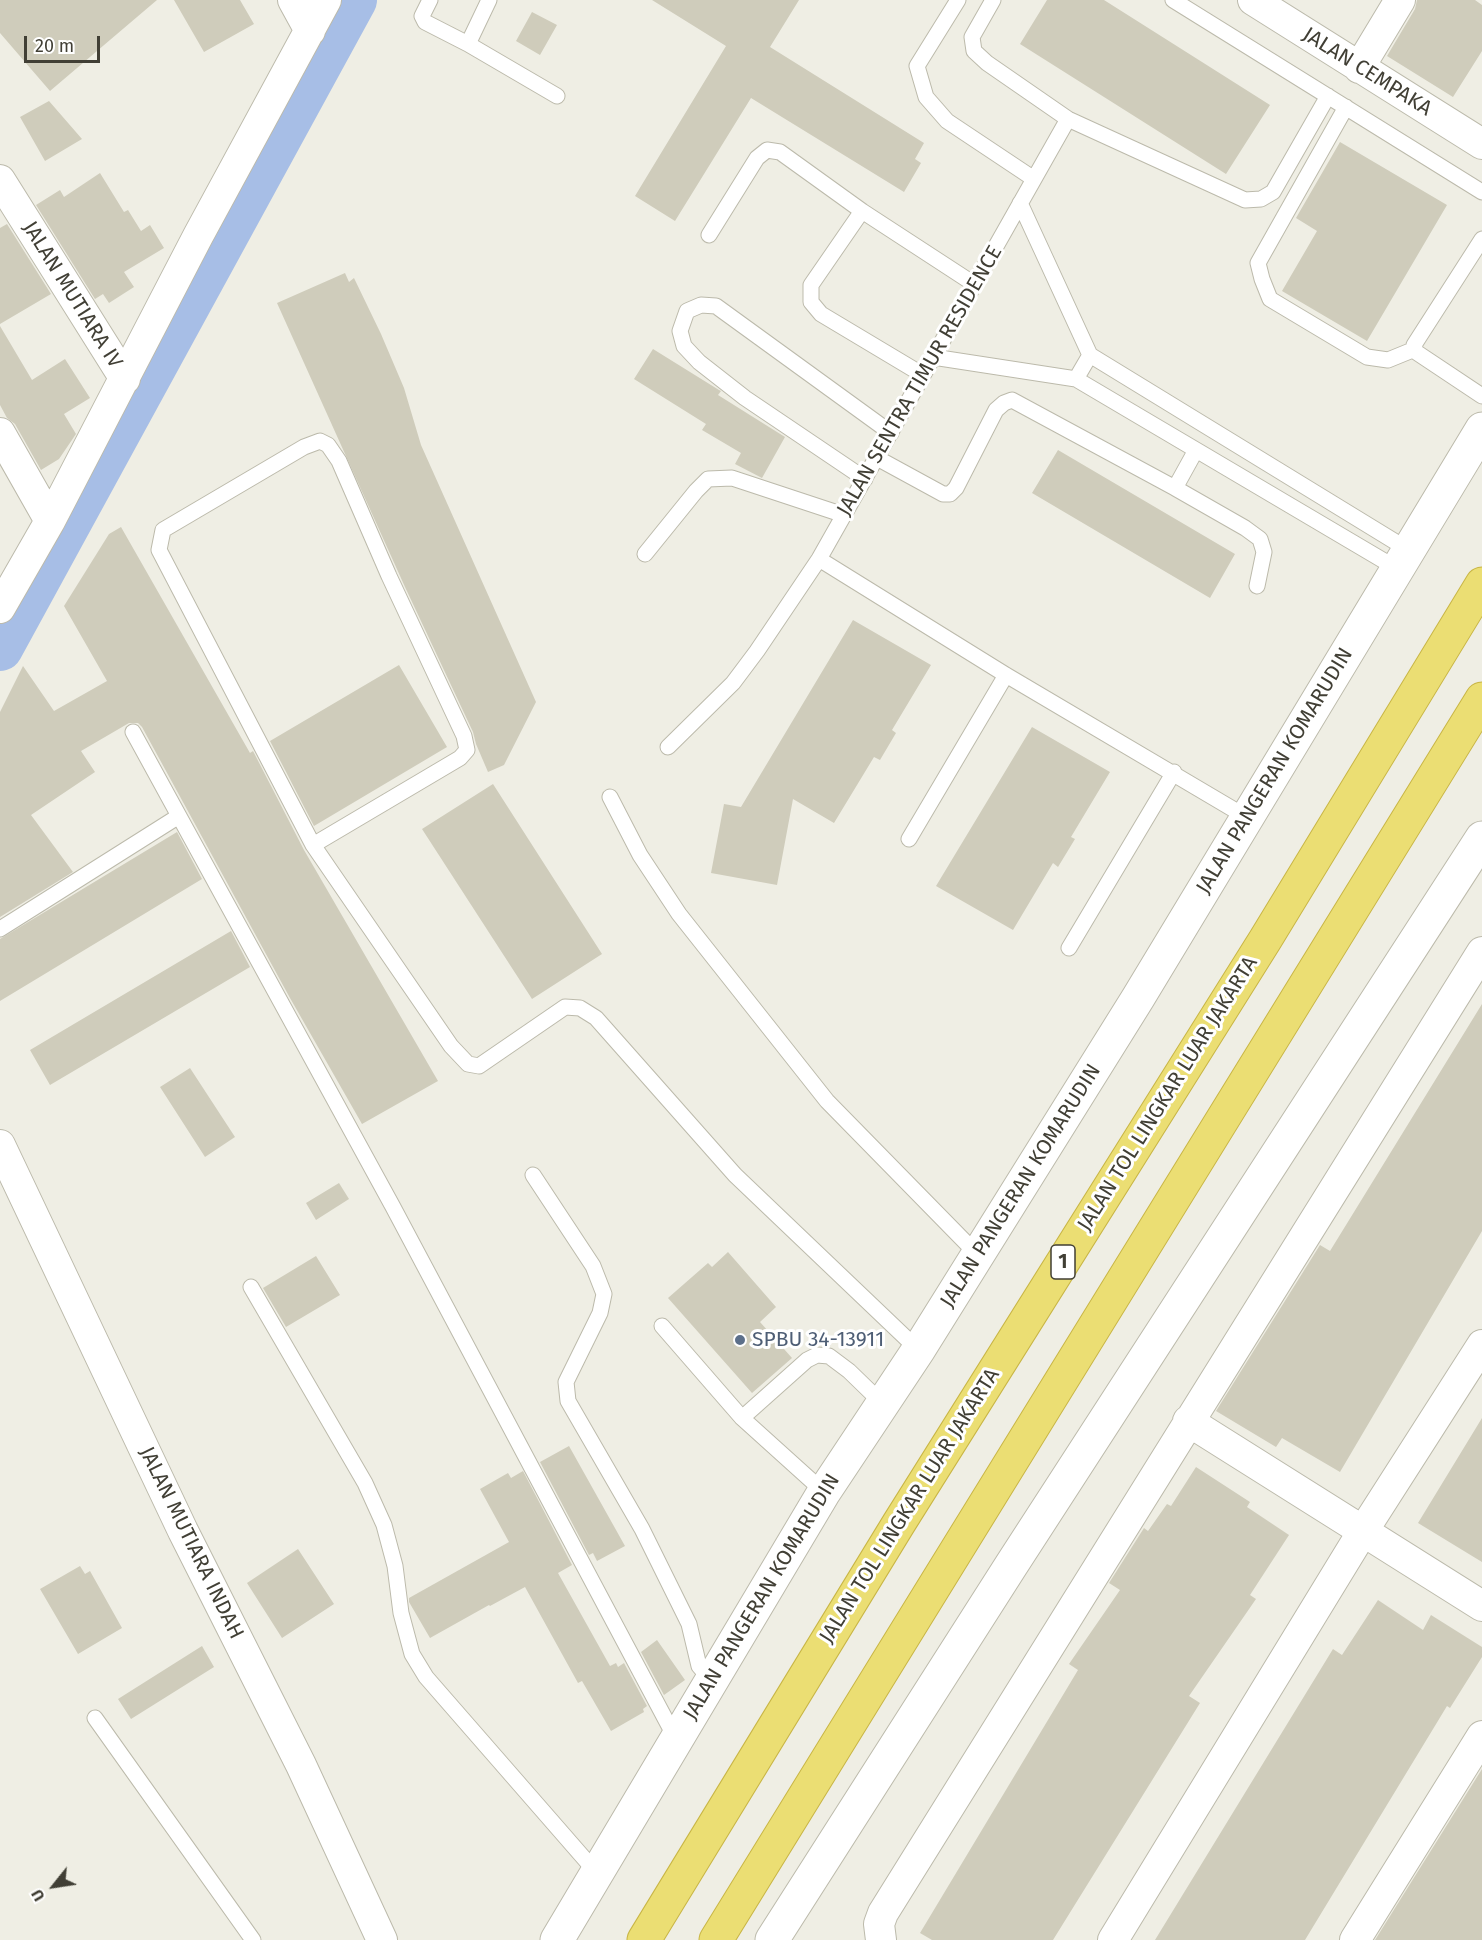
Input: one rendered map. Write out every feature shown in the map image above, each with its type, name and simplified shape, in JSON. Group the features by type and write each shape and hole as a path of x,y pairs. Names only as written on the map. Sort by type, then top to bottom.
{"highway":[{"name":"JALAN TOL LINGKAR LUAR JAKARTA","path":"644,1940 899,1523 1265,940 1482,584"},
{"path":"716,1940 1482,699"}],"street":[{"path":"294,0 310,31"},
{"path":"0,609 50,520 198,236 326,0"},
{"name":"JALAN CEMPAKA","path":"1252,0 1482,144"},
{"path":"1359,68 1400,0"},
{"name":"JALAN MUTIARA IV","path":"0,180 125,379"},
{"name":"JALAN PANGERAN KOMARUDIN","path":"557,1940 825,1492 978,1255 1248,818 1482,429"},
{"path":"0,433 50,520"},
{"path":"772,1940 1005,1574 1482,838"},
{"path":"881,1940 879,1924 883,1913 1482,952"},
{"name":"JALAN MUTIARA INDAH","path":"0,1145 183,1531 301,1765 382,1940"},
{"path":"1113,1940 1363,1531 1482,1345"},
{"path":"1188,1421 1482,1606"},
{"path":"1355,1940 1482,1736"}],"lane":[{"path":"430,0 422,16 425,22 468,44 557,96"},
{"path":"468,44 489,0"},
{"path":"958,0 917,66 926,98 947,121 1034,179"},
{"path":"993,0 972,37 974,51 987,63 1068,119 1245,200 1261,199 1273,192 1328,96"},
{"path":"1173,0 1482,192"},
{"path":"1346,107 1258,263 1262,279 1270,300 1367,357 1388,360 1415,349"},
{"name":"JALAN SENTRA TIMUR RESIDENCE","path":"668,747 732,683 757,651 819,559 1068,119"},
{"path":"709,236 757,158 767,150 780,152 862,211 974,284"},
{"path":"1020,203 1090,355 1402,559"},
{"path":"862,211 811,285 811,302 821,315 923,375"},
{"path":"1482,239 1415,341 1416,352 1482,396"},
{"path":"865,479 745,398 699,362 684,346 680,331 687,310 701,305 716,306 891,433"},
{"path":"1076,379 1090,355"},
{"path":"933,357 1076,379 1196,450 1402,559"},
{"path":"877,458 943,494 950,494 956,488 996,410 1012,400 1175,488 1260,539 1264,552 1257,586"},
{"path":"313,845 460,758 467,750 464,736 389,576 339,461 328,445 320,441 304,447 163,530 159,550 313,845 451,1046 468,1064 479,1066 565,1007 580,1008 596,1018 735,1175 919,1349"},
{"path":"1175,488 1196,450"},
{"path":"645,554 708,479 732,478 844,515"},
{"path":"819,559 1006,675 1174,772 1248,818"},
{"path":"909,839 1006,675"},
{"path":"133,732 393,1207 676,1739"},
{"path":"1069,948 1174,772"},
{"path":"610,798 640,855 679,914 819,1092 978,1255"},
{"path":"0,929 179,816"},
{"path":"533,1175 593,1266 604,1294 600,1313 566,1382 568,1401 642,1529 689,1624 699,1666 711,1680"},
{"path":"251,1287 365,1483 384,1525 395,1566 401,1613 412,1654 426,1677 596,1872"},
{"path":"662,1326 742,1418 825,1492"},
{"path":"742,1418 807,1360 817,1356 829,1356 849,1371 883,1404"},
{"path":"95,1718 253,1940"}],"building":[{"path":"0,0 157,0 50,91 0,33"},
{"path":"174,0 240,0 254,24 204,52"},
{"path":"652,0 799,0 770,47 924,143 915,159 921,163 904,192 751,98 675,221 635,196 726,46"},
{"path":"1047,0 1104,0 1270,105 1226,174 1020,44"},
{"path":"1417,0 1475,0 1482,5 1482,51 1453,97 1387,56 1415,9"},
{"path":"532,12 557,25 540,55 516,41"},
{"path":"49,101 82,139 45,161 20,117"},
{"path":"1340,142 1447,205 1367,341 1282,291 1317,231 1296,218"},
{"path":"100,173 124,212 128,210 141,231 150,225 164,248 124,272 134,287 109,303 103,294 95,299 36,205 60,190 64,197"},
{"path":"7,224 51,294 0,324 0,228"},
{"path":"345,273 349,282 354,278 381,334 404,388 421,445 536,702 504,765 488,772 473,732 277,303"},
{"path":"0,326 32,380 65,359 90,398 64,414 76,434 59,459 41,470 15,424 7,418 0,405"},
{"path":"653,349 721,391 718,395 785,437 762,478 735,464 741,453 702,430 706,424 634,379"},
{"path":"1058,450 1235,554 1210,598 1032,493"},
{"path":"121,527 250,753 253,751 304,850 438,1081 362,1124 138,723 129,723 81,751 95,772 31,815 73,872 0,917 0,712 23,666 54,711 107,681 64,606 109,534"},
{"path":"853,620 931,665 892,730 896,733 880,760 874,757 834,823 793,799 777,885 711,873 724,804 741,807"},
{"path":"399,665 447,747 314,826 270,741"},
{"path":"1032,727 1110,772 1071,837 1075,839 1058,867 1053,863 1013,930 936,886"},
{"path":"493,784 602,954 532,999 422,829"},
{"path":"177,832 202,879 0,1001 0,939"},
{"path":"231,931 250,967 50,1085 30,1050"},
{"path":"1482,1004 1482,1231 1340,1472 1282,1438 1276,1447 1216,1411 1320,1245 1330,1251"},
{"path":"190,1068 235,1137 205,1157 160,1087"},
{"path":"339,1183 349,1199 316,1220 306,1203"},
{"name":"SPBU 34-13911","path":"728,1252 776,1307 760,1322 792,1358 752,1393 668,1298 708,1263 712,1267"},
{"path":"316,1256 340,1295 286,1327 263,1288"},
{"path":"1482,1418 1482,1562 1418,1523"},
{"path":"569,1446 625,1546 597,1561 593,1553 589,1555 540,1462"},
{"path":"1196,1467 1250,1502 1247,1507 1289,1535 1250,1595 1256,1599 1189,1696 1200,1703 1053,1940 932,1940 920,1933 1078,1670 1069,1664 1120,1590 1109,1583 1144,1528 1148,1531 1167,1504 1171,1506"},
{"path":"523,1471 572,1565 558,1573 610,1666 616,1663 618,1667 624,1663 647,1706 643,1709 644,1712 611,1731 582,1681 578,1683 525,1587 430,1638 409,1602 409,1598 509,1542 480,1489 508,1473 511,1478"},
{"path":"298,1549 334,1604 282,1638 247,1583"},
{"path":"80,1566 85,1574 90,1571 122,1628 78,1654 40,1589"},
{"path":"1378,1600 1423,1630 1431,1615 1482,1647 1482,1657 1450,1708 1447,1706 1305,1940 1155,1940 1333,1649 1342,1655"},
{"path":"657,1640 685,1680 664,1695 641,1652"},
{"path":"202,1646 214,1667 131,1719 118,1699"},
{"path":"1482,1769 1482,1940 1375,1940"}],"waterway":[{"path":"0,648 354,0"}],"place":[{"name":"SPBU 34-13911","path":"740,1340"}]}
